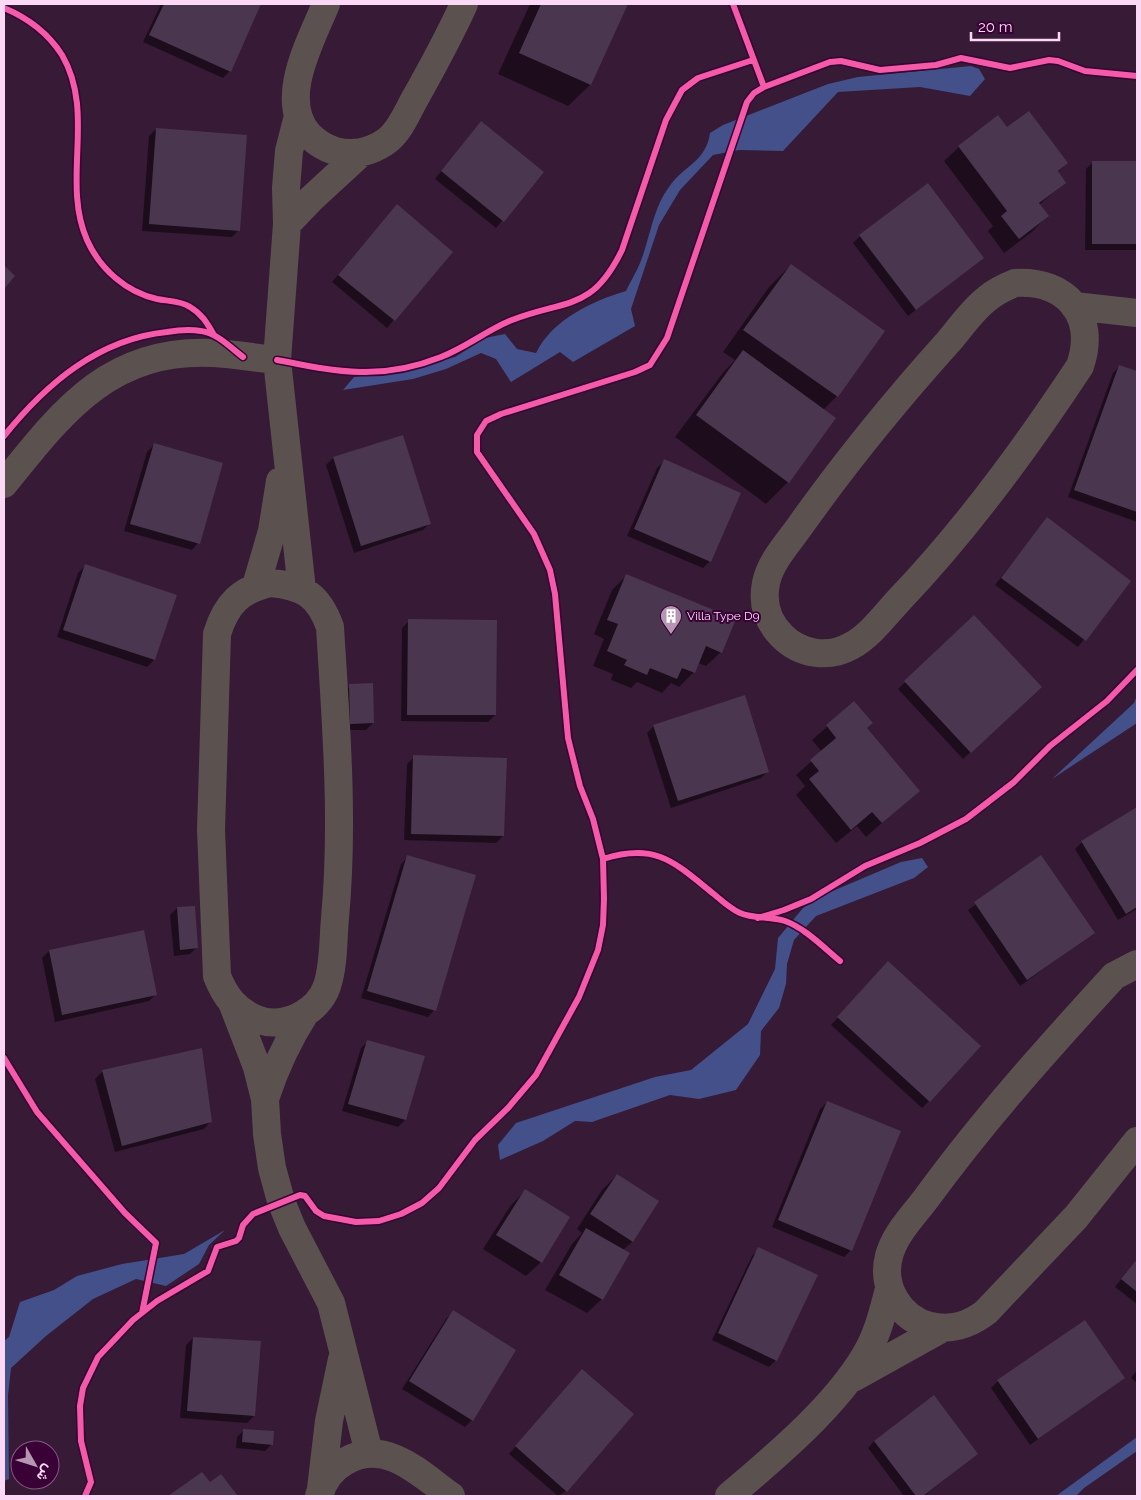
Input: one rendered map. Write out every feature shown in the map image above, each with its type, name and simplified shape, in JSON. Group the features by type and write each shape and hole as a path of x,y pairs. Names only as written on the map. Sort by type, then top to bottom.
{"street":[{"path":"326,4 296,83 294,99 298,116 304,129 315,141 329,149 345,153 361,153 377,148 390,138 400,126 464,4"},
{"path":"298,116 289,160 286,188 287,224 277,360 302,590"},
{"path":"287,224 317,193 361,153"},
{"path":"1074,306 1082,320 1086,335 1085,351 1080,366 994,489 952,540 909,589 851,647 819,654 803,650 788,642 776,630 766,615 766,583 771,567 832,483 928,364 986,299 1000,289 1015,284 1032,282 1048,286 1062,294 1074,306 1137,313"},
{"path":"4,484 73,403 98,384 124,370 153,359 183,354 213,353 277,360"},
{"path":"256,586 272,531 285,442"},
{"path":"265,1099 275,1068 289,1039 306,1012 318,1001 326,987 331,971 338,868 339,794 330,627 325,612 315,599 302,590 287,584 271,583 256,586 241,593 230,604 222,618 217,634 212,778 213,894 217,976 222,991 233,1004 252,1017 276,1022 292,1019 306,1012"},
{"path":"848,1382 870,1345 880,1322 889,1289 889,1257 895,1241 945,1173 1004,1099 1114,976 1137,964"},
{"path":"233,1004 254,1059 265,1099 266,1134 281,1202 292,1228 331,1303 369,1453"},
{"path":"729,1496 805,1426 848,1382 878,1362 940,1329 957,1327 973,1322 986,1312 1076,1217 1137,1141"},
{"path":"889,1289 898,1304 910,1316 924,1324 940,1329"},
{"path":"320,1493 329,1421 343,1352"},
{"path":"320,1493 328,1476 339,1465 353,1457 369,1453 385,1454 400,1458 451,1496"}],"water":[{"path":"971,66 979,69 985,79 970,96 920,87 838,92 783,151 739,150 713,155 680,190 659,225 631,309 635,326 573,362 560,352 511,382 496,359 481,353 446,369 413,379 343,390 354,377 407,370 455,357 485,338 505,334 517,349 536,353 552,331 574,313 600,300 626,291 640,263 655,214 664,195 675,180 704,151 710,133 723,125 828,84 858,77"},
{"path":"1137,696 1137,723 1052,779 1134,703"},
{"path":"922,858 928,867 914,878 816,916 794,940 787,964 786,984 779,1008 761,1031 760,1055 736,1090 699,1099 670,1095 592,1122 575,1121 543,1141 500,1160 498,1145 516,1123 655,1077 691,1070 748,1024 775,969 778,938 803,908 821,896 901,862"},
{"path":"225,1230 209,1245 199,1264 166,1286 136,1279 93,1299 46,1336 11,1368 8,1395 9,1479 4,1481 4,1341 9,1337 20,1302 54,1290 77,1276 122,1264 184,1254"},
{"path":"1137,1437 1137,1451 1084,1488 1076,1496 1056,1496"}],"building":[{"path":"164,4 261,4 231,72 149,35"},
{"path":"541,4 628,4 591,85 519,53"},
{"path":"1029,111 1068,163 1058,171 1066,183 1039,203 1049,216 1019,239 1001,216 1007,211 958,146 998,115 1007,127"},
{"path":"481,121 544,172 504,222 441,171"},
{"path":"156,128 247,135 240,231 149,224"},
{"path":"1092,161 1137,161 1137,244 1092,244"},
{"path":"928,183 984,258 916,310 859,235"},
{"path":"397,204 453,252 395,321 338,275"},
{"path":"791,264 885,331 838,397 743,330"},
{"path":"4,265 15,276 4,289"},
{"path":"743,350 836,418 789,483 696,415"},
{"path":"1119,365 1137,371 1137,512 1074,490"},
{"path":"403,435 431,524 361,546 333,457"},
{"path":"154,443 223,463 200,544 130,524"},
{"path":"664,459 741,493 711,562 634,529"},
{"path":"1047,517 1131,581 1086,641 1001,578"},
{"path":"85,564 177,595 155,660 63,630"},
{"name":"Villa Type D9","path":"626,574 736,619 722,653 706,646 695,673 682,668 677,679 650,668 647,675 624,665 627,660 607,651 618,624 607,620"},
{"path":"974,615 1042,687 971,753 904,681"},
{"path":"408,619 497,620 496,715 407,715"},
{"path":"373,683 374,723 350,724 349,684"},
{"path":"745,695 769,772 678,801 653,725"},
{"path":"854,701 873,723 867,728 920,791 882,823 872,812 851,830 809,779 819,771 810,760 836,738 826,725"},
{"path":"413,755 507,758 504,836 411,834"},
{"path":"1137,807 1137,907 1126,914 1081,841"},
{"path":"407,855 476,875 436,1011 367,991"},
{"path":"1041,855 1095,933 1027,980 974,902"},
{"path":"195,906 198,948 180,950 177,907"},
{"path":"144,930 157,995 62,1015 49,950"},
{"path":"888,961 981,1046 930,1102 837,1017"},
{"path":"367,1040 425,1056 406,1120 348,1104"},
{"path":"202,1048 212,1122 122,1146 102,1070"},
{"path":"827,1101 901,1131 852,1251 778,1220"},
{"path":"617,1174 659,1201 633,1242 590,1214"},
{"path":"525,1189 570,1217 542,1263 496,1235"},
{"path":"586,1228 630,1253 603,1300 559,1275"},
{"path":"758,1247 818,1275 777,1361 718,1333"},
{"path":"1137,1259 1137,1292 1121,1279"},
{"path":"453,1310 516,1350 473,1421 409,1381"},
{"path":"1085,1320 1125,1378 1038,1439 997,1380"},
{"path":"193,1337 261,1341 255,1416 187,1411"},
{"path":"582,1369 634,1414 567,1492 515,1446"},
{"path":"934,1395 978,1454 923,1496 916,1496 874,1441"},
{"path":"243,1429 274,1431 273,1445 242,1442"},
{"path":"202,1472 210,1482 221,1474 238,1496 168,1496"}],"cycle path":[{"path":"733,4 764,87"},
{"path":"4,8 21,16 44,33 62,55 72,77 77,100 78,123 77,194 80,217 92,251 115,278 135,291 157,299 187,305 201,316 214,335"},
{"path":"85,1496 91,1482 81,1441 80,1406 83,1388 98,1357 133,1320 157,1301 208,1271 217,1247 236,1241 239,1238 243,1225 253,1214 300,1195 305,1196 316,1211 324,1216 356,1222 379,1221 401,1214 422,1203 439,1188 475,1140 508,1108 536,1075 579,997 598,950 603,925 603,859 593,819 580,786 568,738 555,594 550,570 534,534 477,452 477,435 486,421 501,414 635,372 650,365 667,338 747,102 754,93 764,87 830,62 841,61 880,70 936,65 961,58 1010,68 1049,60 1058,61 1085,71 1137,76"},
{"path":"277,360 340,371 359,372 379,372 419,365 460,348 512,320 563,305 588,294 600,284 611,270 622,250 666,120 682,90 698,78 753,60"},
{"path":"4,436 37,399 75,367 96,354 142,336 184,330 207,332 229,345 243,357"},
{"path":"758,918 811,899 865,866 920,843 966,819 1014,782 1050,746 1107,701 1137,670"},
{"path":"603,859 622,854 638,853 652,854 664,859 688,873 737,911 745,915 779,919 792,924 807,933 840,961"},
{"path":"4,1058 37,1112 125,1213 156,1243 142,1313"}],"place":[{"name":"Villa Type D9","path":"671,635"}]}
